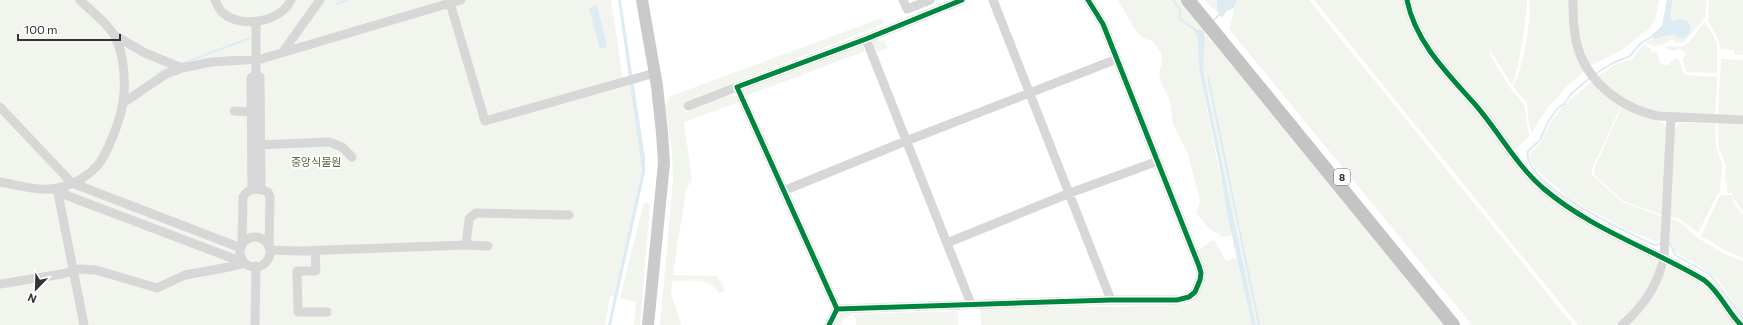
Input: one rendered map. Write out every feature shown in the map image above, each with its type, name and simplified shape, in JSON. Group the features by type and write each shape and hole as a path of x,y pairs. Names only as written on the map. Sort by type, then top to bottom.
{"highway":[{"name":"8","path":"1188,0 1207,17 1453,325"},
{"name":"8","path":"1198,0 1207,17"},
{"name":"8","path":"1218,31 1463,325"}],"main road":[{"path":"642,0 655,73 664,162 648,325"}],"street":[{"path":"80,0 114,34 145,53 182,68"},
{"path":"215,0 223,13 230,17 256,22 278,15 291,0"},
{"path":"282,53 320,0"},
{"path":"123,103 166,74 182,68 211,62 256,59 282,53 461,0"},
{"path":"903,0 907,10 930,0"},
{"path":"688,106 866,39 962,0"},
{"path":"993,0 1111,300"},
{"path":"837,309 1111,300 1177,300 1189,297 1195,292 1198,287 1201,273 1199,266 1103,24 1088,0"},
{"path":"1406,0 1417,31 1438,62 1475,105 1513,156 1535,180 1574,210 1709,283 1741,325"},
{"path":"1574,0 1573,26 1576,42 1584,62 1593,76 1608,92 1623,103 1646,114 1671,117 1743,120"},
{"path":"450,3 485,121 655,73"},
{"path":"256,22 256,74 260,77 262,145 256,189"},
{"path":"0,182 38,188 57,188 84,178 98,165 108,148 123,103 122,62 114,34"},
{"path":"866,39 971,304"},
{"path":"783,191 906,141 1117,59"},
{"path":"256,74 251,78 251,145 256,189"},
{"path":"737,87 837,309"},
{"path":"0,107 72,183 242,247"},
{"path":"234,111 251,112"},
{"path":"1622,325 1649,298 1659,277 1664,258 1666,243 1671,117"},
{"path":"251,145 329,142 342,147 352,157"},
{"path":"947,243 1070,193 1158,160"},
{"path":"57,188 68,196 245,263 256,266 265,263 268,259 270,249 270,197 268,192 256,189 245,193 242,202 242,257 245,263"},
{"path":"57,188 72,272 84,325"},
{"path":"466,245 469,219 476,213 569,215"},
{"path":"242,247 248,239 258,237 266,241 270,249"},
{"path":"270,249 315,250 466,245 488,246"},
{"path":"315,250 316,271 297,271 298,312 327,312"},
{"path":"0,284 72,272 80,269 96,270 157,288 185,275 245,263"},
{"path":"255,325 256,266"},
{"path":"829,325 837,309"}],"green space":[{"name":"중앙식물원","path":"0,0 611,0 623,78 630,83 642,170 615,297 610,296 605,325 0,325"},
{"path":"1118,0 1180,0 1197,20 1197,23 1203,30 1199,30 1196,33 1199,41 1199,69 1232,236 1222,237 1207,226 1196,212 1200,203 1188,154 1173,124 1169,98 1161,83 1159,73 1162,63 1161,52 1152,41 1143,38 1136,31"},
{"path":"1205,0 1217,0 1217,11 1211,7"},
{"path":"1237,0 1309,0 1573,325 1472,325 1229,29"},
{"path":"1314,0 1404,0 1412,27 1541,190 1655,257 1658,265 1648,293 1630,313 1615,325 1578,325"},
{"path":"1410,0 1527,0 1522,43 1512,85 1491,52 1489,53 1510,88 1524,104 1529,136 1514,151 1423,37"},
{"path":"1529,0 1570,0 1570,29 1573,45 1585,71 1564,89 1550,104 1532,132 1529,124 1527,103 1513,87 1520,70 1526,45 1530,8"},
{"path":"1577,0 1659,0 1655,20 1649,29 1620,51 1590,66 1577,32"},
{"path":"1673,0 1707,0 1705,18 1683,43 1676,43 1672,39 1661,45 1654,46 1647,44 1647,41 1674,34 1678,36 1690,24 1680,19 1673,21 1671,20 1670,13"},
{"path":"1709,0 1743,0 1743,55 1734,55 1734,50 1720,49 1718,39 1708,21"},
{"path":"882,18 884,24 685,102 682,107 686,112 729,95 735,96 739,100 739,102 684,122 692,180 686,190 673,275 716,276 723,285 724,292 719,293 710,284 704,282 672,281 671,293 681,325 660,325 673,180 672,151 665,106 671,96"},
{"path":"1705,22 1717,43 1717,73 1686,72 1683,60 1685,55 1684,51 1664,48 1669,46 1683,46 1692,38"},
{"path":"1204,35 1207,36 1237,71 1445,325 1256,325 1207,91 1203,68"},
{"path":"876,37 879,41 884,40 888,48 877,52 872,40"},
{"path":"859,43 863,46 865,51 746,96 744,92 746,88"},
{"path":"1644,44 1651,49 1651,51 1658,53 1659,60 1663,64 1668,65 1675,58 1679,59 1684,75 1717,77 1715,116 1659,114 1617,96 1598,76 1616,64 1632,59"},
{"path":"1721,59 1743,60 1743,116 1718,115"},
{"path":"1592,81 1608,98 1621,106 1592,169 1592,175 1622,202 1663,217 1661,239 1657,242 1627,230 1570,199 1532,165 1529,158 1531,152 1541,142 1551,122 1562,107"},
{"path":"1622,107 1663,123 1666,127 1663,215 1623,201 1594,174 1594,169"},
{"path":"1682,122 1715,124 1716,148 1722,163 1720,193 1718,193 1698,233 1680,219 1670,217 1674,133 1675,128"},
{"path":"1718,124 1743,125 1743,211 1733,198 1732,193 1727,193 1727,183 1725,182 1726,165 1719,148"},
{"path":"1720,195 1731,195 1734,203 1743,215 1743,258 1727,251 1701,236"},
{"path":"644,202 650,205 640,325 634,325 636,302 620,298"},
{"path":"1670,219 1682,224 1698,238 1714,248 1731,257 1743,261 1743,316 1718,280 1701,267 1675,252 1670,241"},
{"path":"1214,240 1226,261 1237,258 1252,325 981,325 980,308 1163,306 1193,303 1192,298 1204,281 1197,251"},
{"path":"1670,266 1708,287 1737,325 1629,325 1646,307 1665,270"},
{"path":"958,311 958,325 856,325 855,314"},
{"path":"846,312 851,312 851,315 843,319 840,325 834,325 840,315"}],"shaded area":[{"path":"618,0 621,0 645,158 645,172 611,325 608,325 642,170"},
{"path":"1217,0 1237,0 1234,8 1227,11 1222,18 1217,11"},
{"path":"1667,0 1673,0 1670,13 1671,20 1683,20 1691,26 1689,33 1685,38 1680,38 1674,34 1654,39 1651,36 1662,26"},
{"path":"597,5 607,46 600,49 589,8"},
{"path":"1203,30 1205,33 1203,68 1207,91 1256,325 1252,325 1228,218 1218,159 1199,69 1198,38 1194,31"}],"waterway":[{"path":"336,4 348,0"},
{"path":"1173,0 1180,9 1180,19 1197,31"},
{"path":"1212,22 1220,14"},
{"path":"1595,74 1613,63 1630,56 1641,43 1653,36"},
{"path":"181,64 250,38"},
{"path":"158,73 170,67"},
{"path":"1208,77 1259,325"},
{"path":"1591,77 1571,94 1548,122 1540,140 1528,151 1530,164 1541,178 1579,206 1601,219 1654,245 1662,242"},
{"path":"1667,243 1670,243 1675,255 1709,274 1743,318"}],"cycle path":[{"path":"829,325 837,309 737,87 866,39 962,0"},
{"path":"837,309 1111,300 1177,300 1189,297 1195,292 1200,280 1201,273 1199,266 1103,24 1088,0"},
{"path":"1407,0 1417,29 1433,55 1482,113 1524,169 1544,189 1582,216 1704,280 1715,290 1741,325"}]}
